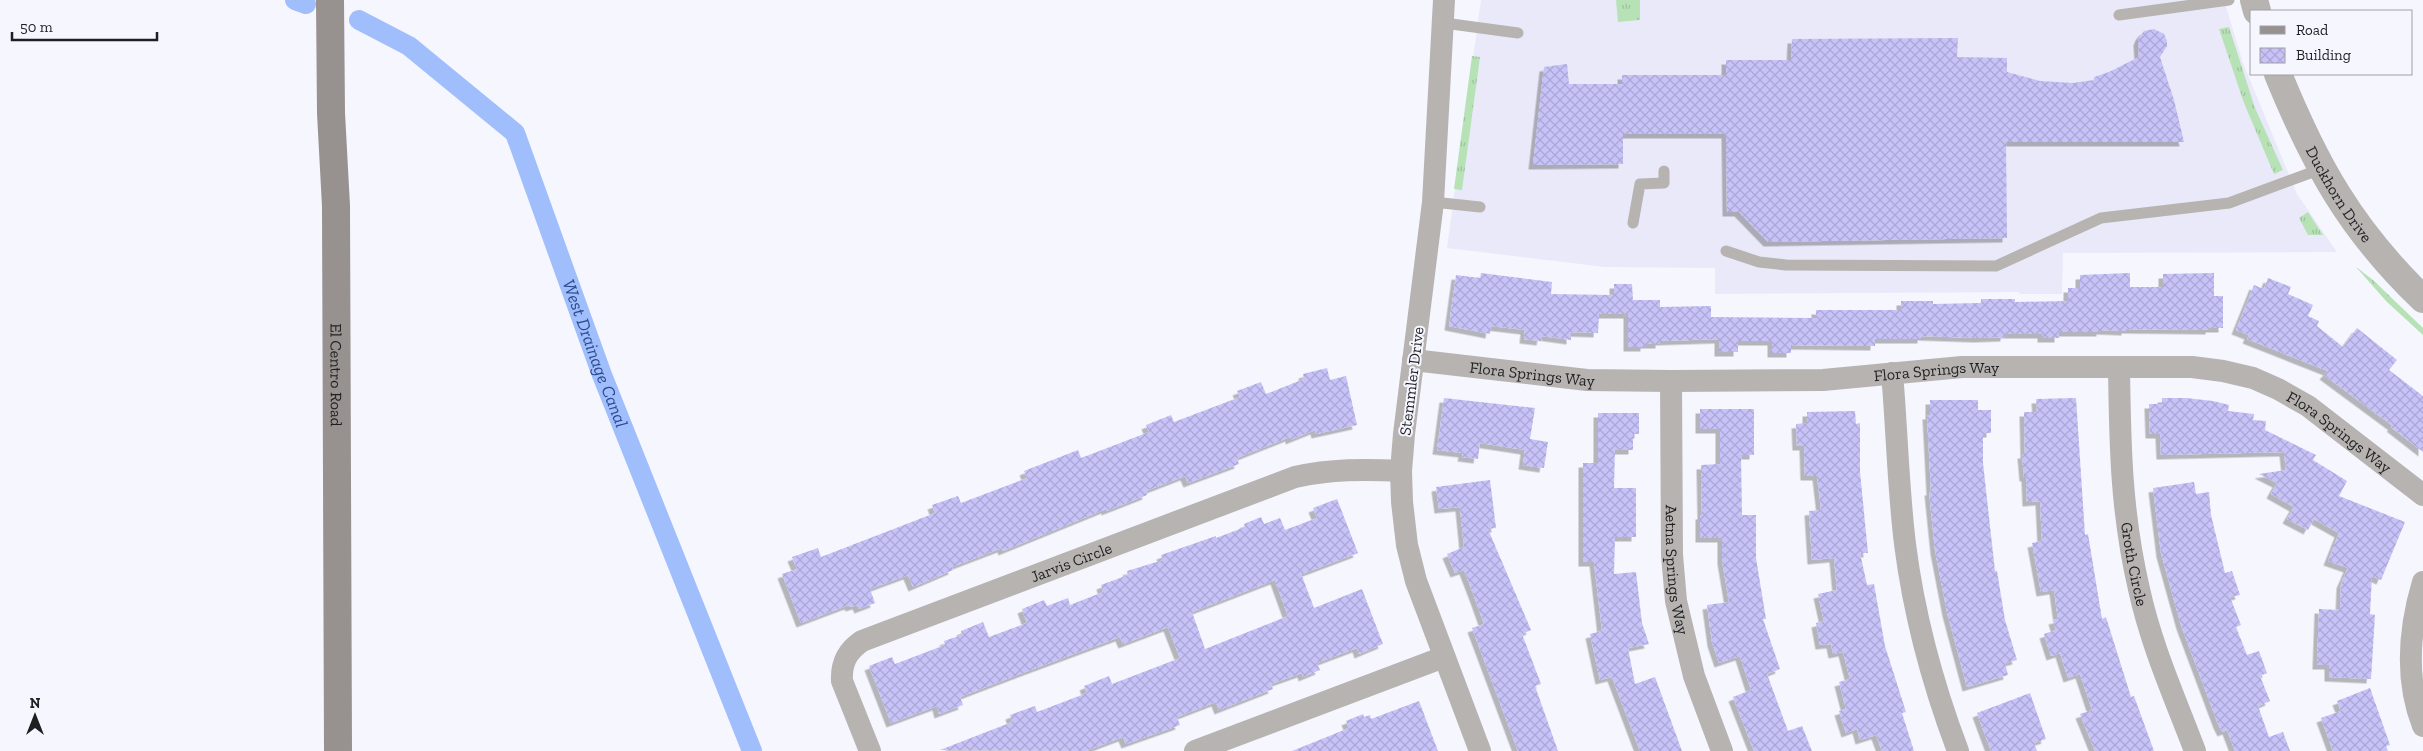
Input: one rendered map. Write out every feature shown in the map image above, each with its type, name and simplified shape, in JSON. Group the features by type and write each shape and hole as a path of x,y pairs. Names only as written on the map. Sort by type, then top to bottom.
{"main road":[{"name":"El Centro Road","path":"330,0 331,113 336,216 338,751"}],"street":[{"name":"Stemmler Drive","path":"1444,0 1433,202 1401,471 1402,502 1407,544 1416,581 1480,751"},
{"name":"Duckhorn Drive","path":"2278,75 2295,118 2339,199 2372,244 2423,298"},
{"name":"Flora Springs Way","path":"1413,360 1587,380 1823,380 1962,367 2192,367 2224,371 2253,378 2278,389 2308,406 2423,496"},
{"name":"Groth Circle","path":"2119,367 2120,464 2126,522 2139,591 2152,636 2195,751"},
{"path":"1892,373 1898,432 1899,484 1905,546 1916,607 1930,667 1958,751"},
{"name":"Aetna Springs Way","path":"1671,381 1672,555 1676,601 1694,676 1722,751"},
{"name":"Jarvis Circle","path":"870,751 842,681 845,657 852,647 862,641 1295,477 1320,471 1353,469 1401,471"},
{"path":"2423,582 2412,632 2411,659 2414,690 2423,726"},
{"path":"1195,751 1444,657"}],"lane":[{"path":"2119,15 2229,0"},
{"path":"1444,23 1518,33"},
{"path":"1726,251 1759,262 1786,265 1996,266 2102,218 2229,203 2321,169"},
{"path":"1633,223 1640,184 1664,183 1664,171"},
{"path":"1433,202 1480,207"}],"shaded area":[{"path":"1481,0 2224,0 2243,63 2297,194 2337,252 2063,253 2062,294 2020,294 2019,292 1715,294 1715,268 1605,267 1447,248"}],"green space":[{"path":"1616,0 1640,0 1640,20 1618,22"},
{"path":"2229,27 2255,108 2283,170 2274,174 2244,103 2219,29"},
{"path":"1472,56 1480,57 1462,190 1454,189"},
{"path":"2308,212 2323,235 2308,235 2299,218"},
{"path":"2356,267 2373,280 2423,328 2423,335 2387,302"}],"building":[{"path":"2154,29 2164,34 2167,41 2167,46 2160,57 2174,100 2184,142 2006,142 2007,238 1768,242 1739,212 1727,212 1726,134 1623,134 1623,164 1533,165 1544,67 1567,64 1569,84 1622,84 1622,75 1726,75 1726,60 1791,60 1792,39 1958,38 1957,57 2007,58 2007,72 2040,81 2073,83 2094,80 2094,77 2109,72 2139,57 2138,41 2140,36 2144,31"},
{"path":"1481,273 1552,282 1551,294 1614,295 1614,284 1632,284 1633,300 1660,300 1660,307 1711,306 1711,317 1816,318 1816,310 1901,310 1901,301 1933,301 1933,304 1981,303 1981,299 2015,299 2015,302 2068,301 2068,288 2080,288 2080,275 2130,273 2130,287 2163,287 2163,274 2214,273 2214,296 2223,296 2223,328 2210,328 2210,330 2126,329 2126,331 2059,332 2059,338 2042,338 2042,334 2005,334 2005,337 1978,338 1922,336 1922,339 1875,339 1875,346 1791,345 1791,353 1772,353 1772,341 1738,341 1738,352 1719,352 1719,339 1660,341 1660,344 1645,344 1645,347 1628,347 1628,314 1599,314 1598,333 1571,332 1571,340 1542,336 1541,341 1524,339 1525,330 1491,326 1490,334 1449,326 1456,275 1480,278"},
{"path":"2268,278 2291,287 2288,294 2313,305 2308,316 2319,321 2317,326 2343,347 2357,328 2397,360 2389,370 2423,396 2423,452 2391,427 2393,426 2324,375 2328,371 2247,339 2249,335 2236,330 2254,285 2264,289"},
{"path":"1327,368 1330,380 1346,376 1357,425 1316,434 1315,430 1290,440 1290,437 1237,458 1239,464 1188,483 1185,476 1146,491 1147,495 1124,504 1106,511 1106,509 1003,551 1002,548 952,567 953,570 913,587 908,575 870,589 875,603 859,609 857,605 850,607 849,605 801,623 782,574 797,569 792,557 818,548 821,557 935,513 932,505 958,496 961,503 1027,478 1024,471 1078,450 1081,458 1149,432 1146,425 1171,415 1174,422 1240,397 1237,391 1261,382 1266,394 1304,379 1303,374"},
{"path":"1444,398 1535,408 1530,439 1548,442 1544,468 1523,465 1525,450 1480,443 1478,459 1462,457 1463,453 1437,450"},
{"path":"2076,398 2085,535 2088,534 2102,619 2106,617 2131,697 2134,696 2154,751 2095,751 2080,714 2092,710 2080,674 2068,678 2060,653 2051,656 2044,634 2056,630 2053,620 2058,619 2054,590 2041,592 2032,543 2042,541 2040,501 2027,502 2026,477 2024,477 2022,454 2025,454 2024,412 2037,412 2036,399"},
{"path":"2162,398 2213,401 2229,405 2228,411 2254,414 2253,420 2266,421 2265,430 2316,455 2313,460 2347,481 2339,496 2405,522 2381,580 2372,576 2370,614 2375,615 2371,679 2329,677 2329,665 2317,665 2319,609 2340,610 2341,584 2348,568 2328,561 2339,533 2314,519 2308,530 2287,519 2294,507 2271,494 2277,483 2259,474 2286,470 2284,452 2161,455 2160,434 2150,434 2149,404 2162,404"},
{"path":"1930,400 1978,400 1978,410 1991,410 1991,433 1983,433 1983,463 1995,571 1997,571 2005,620 2017,660 2005,663 2008,675 1967,687 1947,612 1935,550 1929,491 1931,491 1927,415 1930,415"},
{"path":"1700,409 1754,409 1754,455 1741,455 1742,515 1756,515 1756,558 1766,619 1763,619 1780,669 1767,674 1788,731 1802,726 1812,751 1754,751 1733,697 1751,690 1740,656 1719,663 1712,642 1707,605 1729,602 1722,560 1722,538 1700,538 1700,515 1702,515 1701,465 1720,464 1720,429 1700,429"},
{"path":"1855,411 1856,424 1860,423 1860,472 1868,553 1860,553 1867,585 1874,584 1885,646 1906,712 1902,713 1914,751 1882,751 1876,735 1860,740 1857,729 1846,733 1839,711 1846,709 1839,682 1850,679 1843,652 1833,654 1831,644 1820,645 1816,623 1824,621 1818,594 1837,590 1834,558 1812,560 1809,511 1821,510 1817,476 1805,476 1804,446 1797,446 1796,424 1807,423 1807,412"},
{"path":"1598,413 1639,413 1639,434 1633,434 1633,450 1615,450 1614,488 1636,488 1636,537 1615,537 1614,574 1636,572 1642,623 1649,644 1628,648 1635,684 1655,677 1682,751 1640,751 1612,677 1600,680 1590,634 1602,631 1594,562 1583,562 1583,463 1598,463"},
{"path":"1490,480 1496,528 1488,529 1531,630 1522,634 1541,684 1535,686 1558,751 1518,751 1472,628 1484,624 1474,596 1464,570 1455,573 1447,554 1464,547 1460,507 1439,509 1436,487"},
{"path":"2194,482 2196,494 2209,492 2211,515 2225,573 2232,571 2240,595 2230,597 2241,625 2236,627 2247,655 2259,651 2267,673 2260,676 2270,701 2258,706 2269,737 2283,732 2290,751 2235,751 2227,730 2222,732 2218,724 2181,625 2161,553 2153,488"},
{"path":"1337,499 1358,553 1302,574 1314,608 1362,589 1383,644 1359,654 1357,648 1317,663 1320,670 1303,677 1302,673 1271,684 1273,689 1219,710 1216,702 1177,717 1180,725 1126,744 1123,737 1086,751 940,750 1012,722 1010,715 1035,706 1037,712 1087,693 1084,686 1109,676 1112,684 1180,658 1168,627 1123,644 1120,637 1028,671 960,697 963,705 939,714 937,706 891,723 869,666 892,657 895,664 945,645 944,641 962,635 961,631 983,622 989,637 1027,623 1022,609 1044,600 1047,606 1068,598 1070,605 1103,592 1101,585 1128,575 1127,571 1163,560 1161,555 1245,527 1244,524 1261,517 1264,524 1280,518 1285,530 1317,518 1313,508","holes":["1275,580 1288,616 1205,649 1192,612"]},
{"path":"2370,688 2390,745 2386,746 2388,751 2333,751 2321,718 2341,711 2337,701"},
{"path":"2030,693 2046,739 2034,743 2037,751 1991,751 1977,713"},
{"path":"1419,701 1438,751 1292,751 1349,728 1346,721 1363,714 1364,717 1370,715 1371,719"}],"waterway":[{"name":"West Drainage Canal","path":"295,0 306,4"},
{"name":"West Drainage Canal","path":"359,20 409,46 515,133 602,375 752,751"}]}
